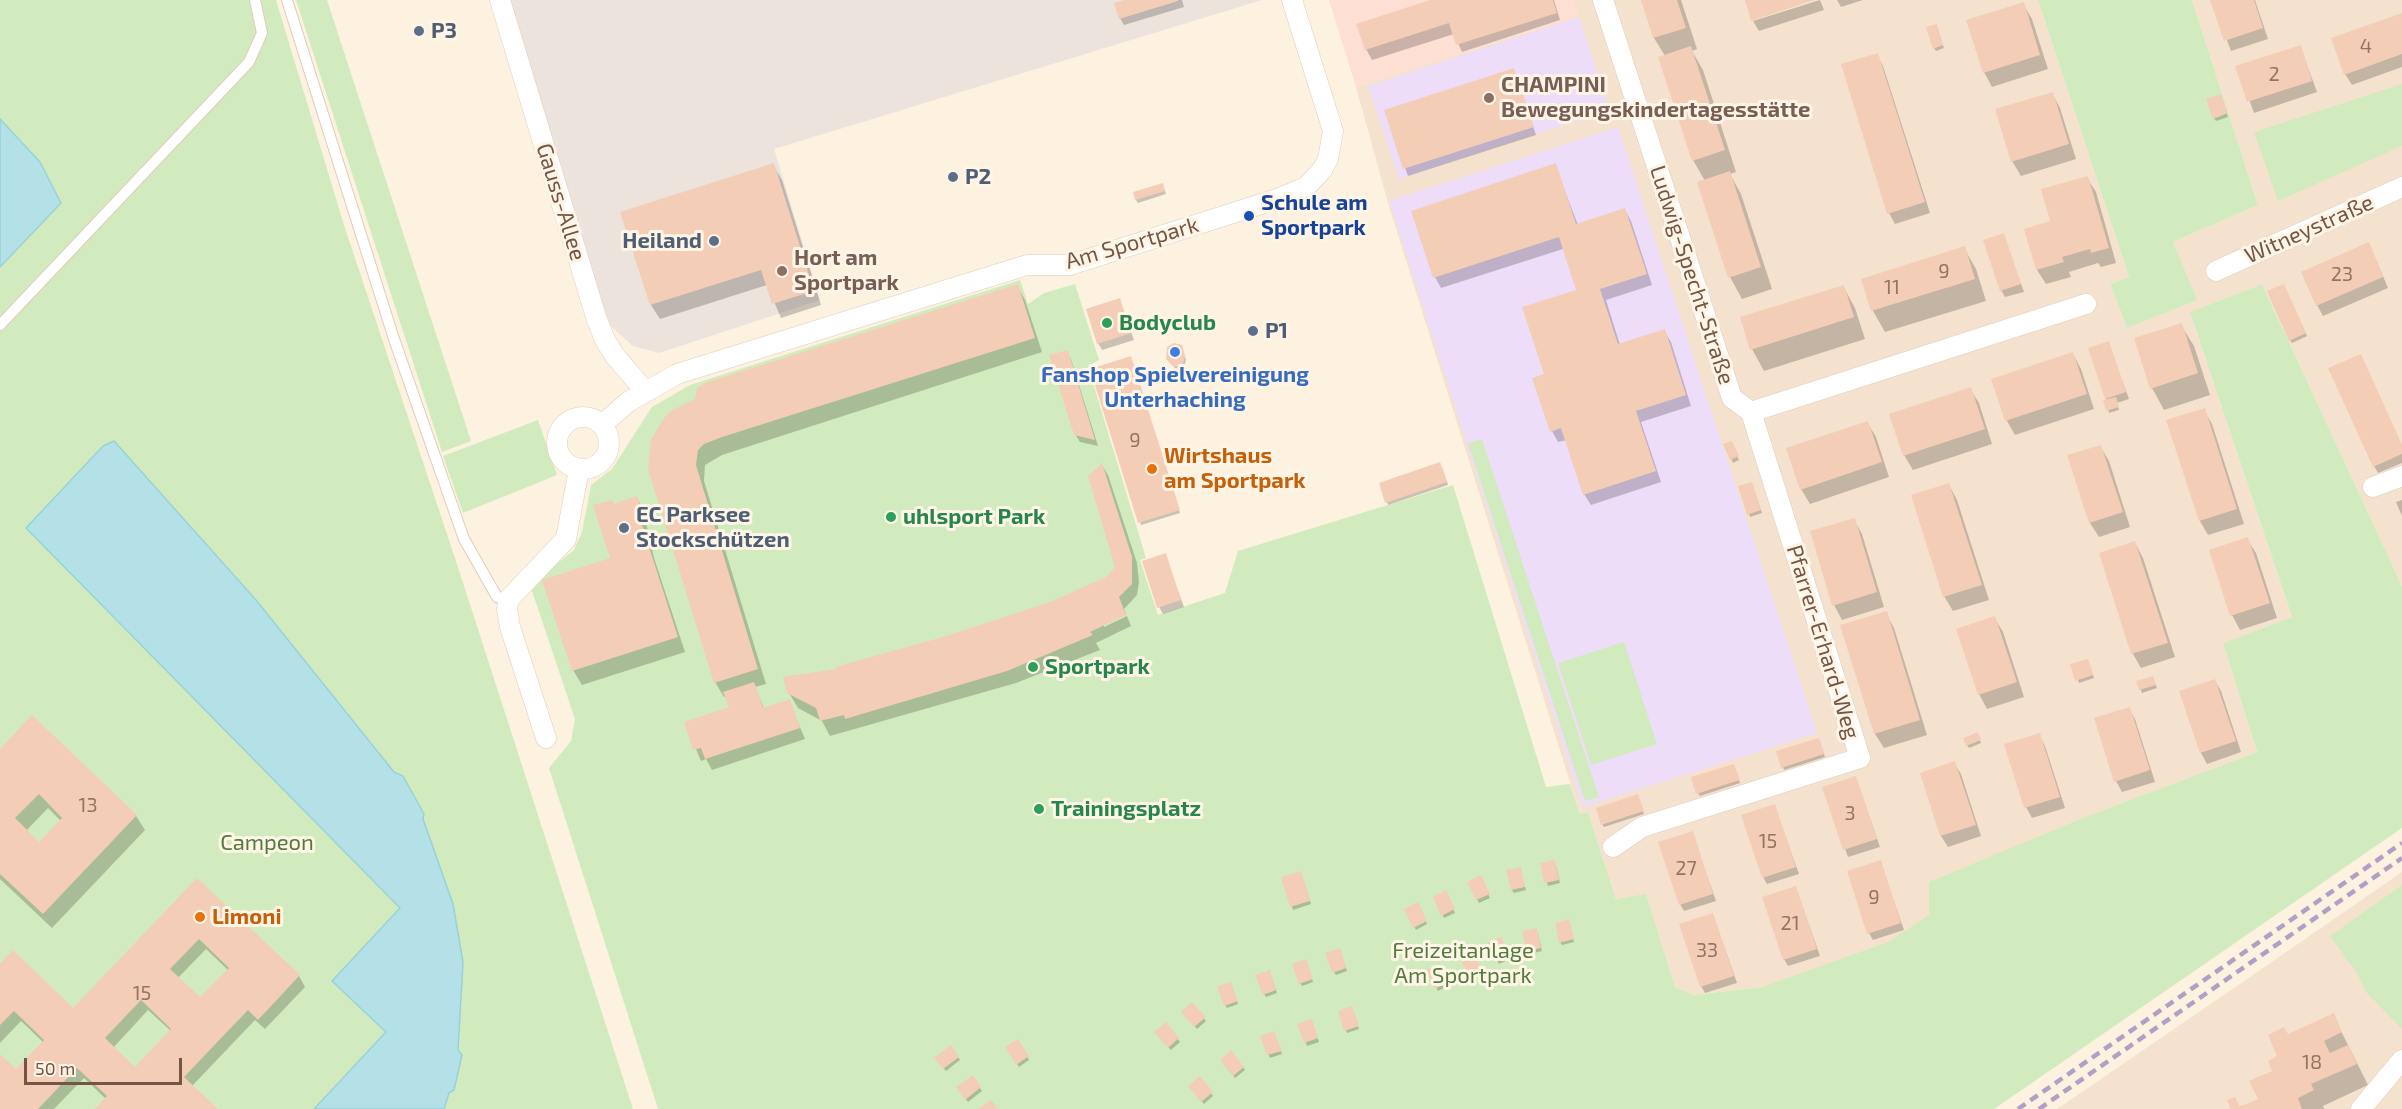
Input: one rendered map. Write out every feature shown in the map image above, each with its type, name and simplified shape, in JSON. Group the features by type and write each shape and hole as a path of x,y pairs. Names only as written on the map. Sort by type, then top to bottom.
{"street":[{"name":"Gauss-Allee","path":"500,0 596,317 610,348 645,392"},
{"name":"Am Sportpark","path":"603,424 645,392 677,374 1027,265 1070,266 1280,198 1306,187 1325,165 1333,131 1293,0"},
{"name":"Ludwig-Specht-Straße","path":"1603,0 1732,398 1751,412"},
{"name":"Witneystraße","path":"2216,271 2402,187"},
{"path":"1751,412 2086,304"},
{"name":"Pfarrer-Erhard-Weg","path":"1613,847 1642,827 1860,758 1751,412"},
{"path":"577,417 590,417 603,424 609,442 603,460 592,468 579,469 565,461 559,452 558,434 565,423 577,417"},
{"path":"546,738 510,627 507,609 509,599 566,539 579,469"},
{"path":"2373,488 2402,476"},
{"path":"2361,1109 2402,1060"}],"lane":[{"path":"0,325 249,63 262,33 255,0"},
{"path":"287,0 394,339 464,539 478,569 497,597 509,599"}],"shaded area":[{"path":"508,0 1262,0 774,149 820,300 659,353 633,346 603,319"},
{"path":"1329,0 1573,0 1579,16 1356,87"},
{"path":"1573,0 2038,0 2129,277 2110,284 2127,328 2173,242 2258,205 2192,0 2402,0 2402,586 2262,284 2190,312 2292,617 2223,643 2257,752 2090,815 1888,942 1856,956 1762,987 1693,995 1675,987 1646,895 1616,899 1588,812 1580,814 1388,203 1356,87 1578,16"},
{"name":"CHAMPINI Bewegungskindertagesstätte","path":"1579,17 1609,110 1399,179 1368,86"},
{"path":"1618,127 1817,733 1583,807 1389,201"},
{"path":"2402,872 2402,1109 2057,1109 2237,986"}],"green space":[{"name":"Campeon","path":"0,0 276,0 343,222 454,555 633,1109 0,1109"},
{"path":"296,0 327,0 471,441 442,452"},
{"path":"2038,0 2192,0 2258,205 2173,242 2197,300 2127,328 2110,284 2129,277"},
{"path":"2402,84 2402,146 2278,201 2254,132"},
{"name":"Sportpark","path":"1020,280 1028,304 1044,293 1075,284 1099,360 1088,366 1146,558 1140,560 1158,615 1225,593 1238,551 1453,485 1546,787 1570,784 1580,814 1588,812 1616,899 1646,894 1675,987 1693,995 1762,987 1888,942 1929,915 1929,882 2090,815 2257,752 2223,643 2292,617 2190,312 2262,284 2402,586 2402,828 1994,1109 658,1109 549,768 571,741 575,719 530,585 574,550 582,532 591,485 612,469 652,407 690,385"},
{"path":"538,420 557,475 463,513 443,456"},
{"path":"1482,439 1599,797 1585,801 1468,443"},
{"path":"1624,642 1657,744 1591,765 1558,663"},
{"path":"2402,885 2402,1029 2366,992 2357,973 2330,936"}],"water":[{"path":"0,119 40,162 61,203 0,267"},
{"path":"114,441 256,600 394,772 403,776 424,814 423,819 453,904 463,962 458,1050 462,1055 454,1090 449,1093 444,1109 314,1109 386,1032 332,981 400,908 26,528 103,446"}],"building":[{"path":"1124,0 1178,1 1119,19 1114,3"},
{"path":"1430,0 1553,0 1557,13 1456,45 1449,23 1365,50 1356,24"},
{"path":"1641,0 1677,0 1686,28 1653,38"},
{"path":"1745,0 1814,0 1751,21"},
{"path":"2210,0 2254,0 2263,28 2224,41"},
{"path":"2024,2 2040,55 1983,73 1966,20"},
{"path":"2402,13 2402,54 2344,75 2331,38"},
{"path":"1937,24 1943,45 1933,49 1926,27"},
{"path":"2301,45 2312,81 2247,102 2235,66"},
{"path":"1691,46 1725,150 1692,161 1658,57"},
{"path":"1878,53 1925,202 1887,214 1841,64"},
{"path":"1514,68 1534,127 1403,169 1384,110"},
{"path":"2053,92 2069,144 2011,162 1995,109"},
{"path":"2221,94 2228,113 2213,119 2206,99"},
{"name":"Heiland","path":"774,163 814,291 772,304 761,270 650,305 620,212"},
{"path":"1556,163 1576,224 1625,208 1647,274 1600,289 1618,344 1665,329 1686,395 1636,411 1656,471 1583,495 1561,428 1550,432 1532,378 1544,374 1522,307 1576,290 1559,237 1433,278 1411,211"},
{"path":"1730,171 1761,267 1728,278 1697,182"},
{"path":"2088,176 2109,248 2091,253 2090,249 2062,257 2064,262 2036,270 2024,229 2050,221 2041,189"},
{"path":"1163,183 1165,191 1135,200 1133,192"},
{"path":"2004,233 2021,284 2000,291 1983,240"},
{"path":"2369,242 2383,277 2316,306 2301,272"},
{"path":"1965,246 1975,279 1871,311 1861,279"},
{"path":"1018,284 1035,338 722,437 704,444 698,450 696,465 758,669 714,683 648,469 651,440 664,418 671,411 695,399 697,388 705,383"},
{"path":"2284,284 2306,333 2289,341 2267,291"},
{"path":"1844,285 1854,317 1750,350 1740,317"},
{"path":"1120,298 1131,333 1097,344 1086,309"},
{"path":"2182,323 2198,373 2150,389 2134,338"},
{"path":"2109,341 2126,392 2105,399 2088,348"},
{"name":"Fanshop Spielvereinigung Unterhaching","path":"1174,343 1182,345 1185,356 1183,364 1174,367 1166,359 1167,347"},
{"path":"1068,350 1095,440 1074,435 1049,355"},
{"path":"2073,352 2087,394 2005,421 1991,379"},
{"path":"2361,354 2402,445 2402,454 2373,467 2328,368"},
{"path":"1131,356 1180,510 1138,523 1090,369"},
{"path":"1971,387 1985,429 1903,456 1889,414"},
{"path":"2116,397 2119,407 2106,411 2103,400"},
{"path":"2205,408 2237,509 2199,521 2166,420"},
{"path":"1868,421 1882,462 1800,490 1786,448"},
{"path":"1732,441 1739,456 1730,460 1723,444"},
{"path":"2101,445 2123,512 2089,523 2067,455"},
{"path":"1440,462 1447,482 1385,503 1379,483"},
{"path":"1102,463 1132,557 1132,584 1119,597 1126,615 1090,632 1093,635 1007,671 845,719 844,715 820,721 816,708 787,693 783,677 836,669 835,667 943,637 1050,602 1106,577 1115,567 1088,476"},
{"path":"1752,482 1761,510 1747,515 1738,486"},
{"path":"1949,483 1982,585 1943,597 1911,495"},
{"name":"EC Parksee Stockschützen","path":"637,496 645,521 641,522 678,637 572,671 542,580 610,558 593,505 612,500 614,504"},
{"path":"1855,518 1877,592 1832,606 1810,531"},
{"path":"2248,537 2270,603 2230,616 2209,550"},
{"path":"2135,541 2168,643 2131,654 2099,553"},
{"path":"1166,553 1181,600 1157,608 1142,561"},
{"path":"1887,611 1920,720 1874,734 1840,625"},
{"path":"1995,616 2017,682 1978,695 1956,629"},
{"path":"2088,659 2093,675 2075,681 2070,664"},
{"path":"2153,676 2156,685 2139,690 2136,681"},
{"path":"2215,679 2236,741 2200,753 2179,691"},
{"path":"754,682 763,708 790,699 800,728 705,759 701,748 693,750 684,722 729,707 723,692"},
{"path":"2130,707 2150,770 2114,782 2094,718"},
{"path":"32,715 137,815 43,914 0,874 0,749","holes":["39,794 62,818 39,842 15,818"]},
{"path":"1978,732 1981,740 1966,746 1963,738"},
{"path":"2040,733 2060,797 2024,808 2004,744"},
{"path":"1819,738 1824,754 1781,768 1776,751"},
{"path":"1955,761 1976,825 1940,836 1920,773"},
{"path":"1734,764 1740,780 1696,794 1691,777"},
{"path":"1856,776 1877,839 1843,850 1822,787"},
{"path":"1638,794 1644,811 1601,825 1596,808"},
{"path":"1775,804 1796,867 1762,878 1741,815"},
{"path":"1693,831 1713,894 1679,905 1658,842"},
{"path":"1555,860 1559,880 1544,883 1540,863"},
{"path":"1881,860 1901,923 1867,934 1847,871"},
{"path":"1521,867 1525,887 1511,890 1506,870"},
{"path":"1301,871 1310,901 1290,907 1281,877"},
{"path":"1481,875 1490,894 1476,900 1467,882"},
{"path":"197,878 300,975 258,1020 248,1010 184,1077 218,1109 95,1109 107,1096 77,1068 38,1109 0,1109 0,1054 16,1069 44,1040 14,1011 0,1025 0,964 13,950 73,1008","holes":["199,939 229,968 200,997 170,969","141,1000 171,1029 135,1067 105,1038"]},
{"path":"1796,886 1817,949 1783,960 1762,897"},
{"path":"1446,890 1455,909 1441,916 1433,897"},
{"path":"1418,902 1427,921 1413,928 1404,909"},
{"path":"1713,913 1734,976 1700,987 1679,924"},
{"path":"1569,919 1574,939 1559,943 1555,923"},
{"path":"1537,928 1541,948 1526,951 1522,931"},
{"path":"1501,937 1510,955 1496,962 1487,943"},
{"path":"1340,948 1346,968 1332,973 1325,953"},
{"path":"1472,950 1481,968 1468,975 1459,956"},
{"path":"1306,959 1313,979 1299,984 1292,964"},
{"path":"1439,964 1448,982 1435,989 1426,970"},
{"path":"1270,970 1276,990 1263,995 1255,975"},
{"path":"1231,982 1238,1001 1224,1006 1217,986"},
{"path":"1192,1002 1206,1017 1194,1027 1181,1012"},
{"path":"1352,1006 1359,1026 1344,1031 1338,1011"},
{"path":"2334,1013 2342,1032 2324,1041 2330,1053 2348,1045 2357,1064 2311,1084 2314,1090 2298,1098 2302,1109 2231,1109 2227,1100 2235,1097 2240,1107 2258,1099 2249,1081 2272,1071 2268,1061 2277,1056 2268,1035 2284,1027 2288,1034"},
{"path":"1312,1019 1318,1038 1304,1043 1297,1024"},
{"path":"1166,1022 1179,1038 1168,1048 1154,1032"},
{"path":"1274,1031 1282,1051 1267,1055 1260,1036"},
{"path":"1018,1039 1029,1056 1016,1065 1005,1047"},
{"path":"951,1045 959,1057 943,1069 934,1058"},
{"path":"1231,1050 1244,1067 1233,1076 1220,1060"},
{"path":"973,1075 981,1087 965,1100 956,1087"},
{"path":"1200,1076 1213,1092 1201,1102 1188,1086"},
{"path":"991,1100 998,1109 978,1109"}],"railway":[{"path":"2018,1109 2402,843"},
{"path":"2039,1109 2402,858"}],"place":[{"name":"P3","path":"419,31"},
{"name":"CHAMPINI Bewegungskindertagesstätte","path":"1489,98"},
{"name":"P2","path":"953,177"},
{"name":"Schule am Sportpark","path":"1249,216"},
{"name":"Heiland","path":"714,241"},
{"name":"Hort am Sportpark","path":"782,271"},
{"name":"Bodyclub","path":"1107,323"},
{"name":"P1","path":"1253,331"},
{"name":"Fanshop Spielvereinigung Unterhaching","path":"1175,352"},
{"name":"Wirtshaus am Sportpark","path":"1152,469"},
{"name":"uhlsport Park","path":"891,517"},
{"name":"EC Parksee Stockschützen","path":"624,528"},
{"name":"Sportpark","path":"1033,667"},
{"name":"Trainingsplatz","path":"1039,809"},
{"name":"Limoni","path":"200,917"}],"park label":[{"name":"Freizeitanlage Am Sportpark","path":"1463,964"}]}
